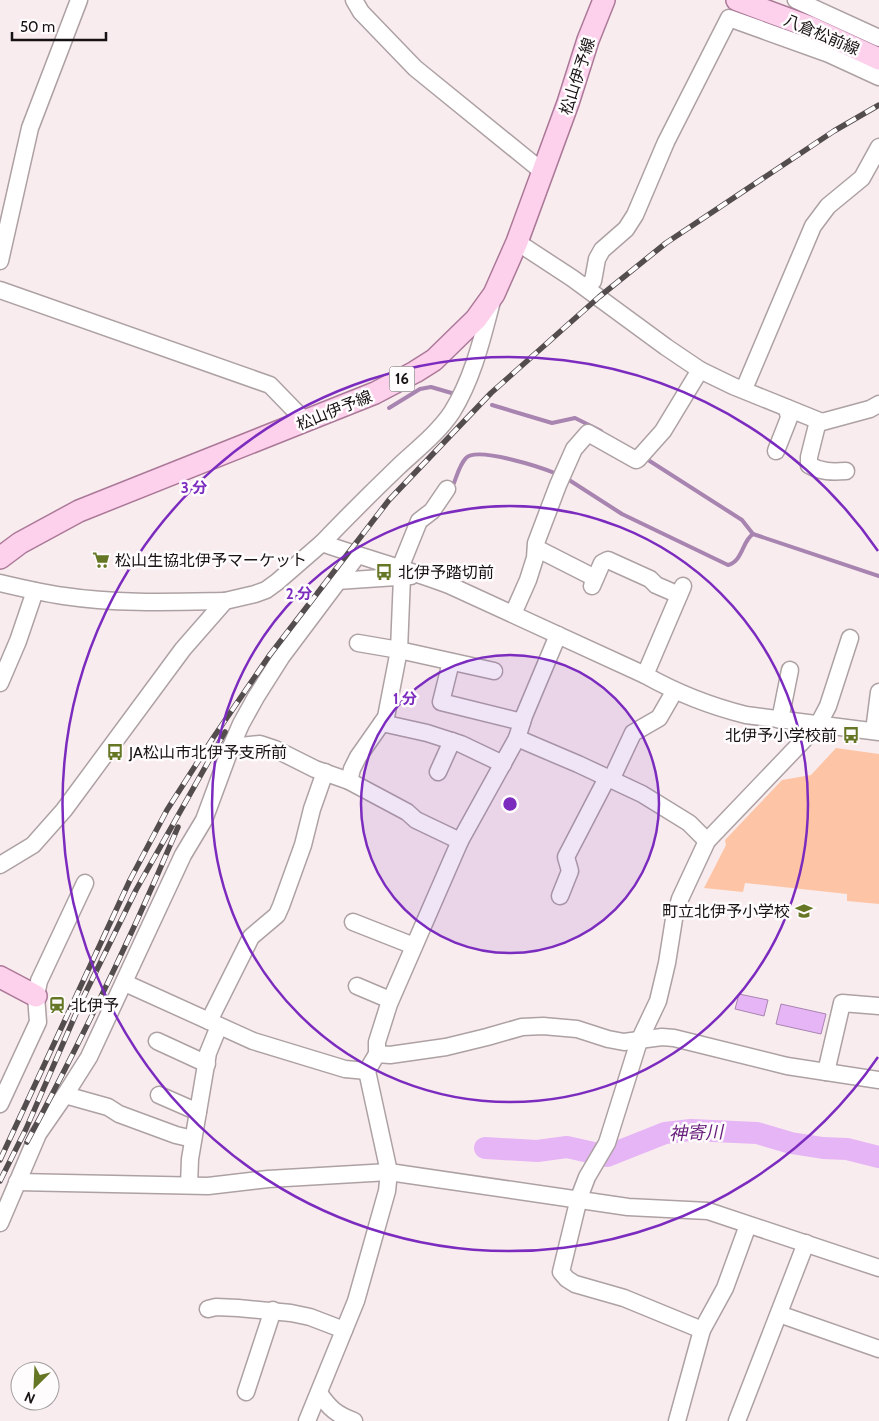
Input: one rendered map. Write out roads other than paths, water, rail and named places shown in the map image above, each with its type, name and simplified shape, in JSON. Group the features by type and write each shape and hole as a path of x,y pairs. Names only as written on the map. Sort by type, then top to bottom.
{"main road":[{"name":"松山伊予線","path":"0,558 20,544 79,511 375,394 434,360 476,319 494,294 517,242 568,103 588,40 604,0"},
{"name":"八倉松前線","path":"736,0 810,27 879,59"},
{"path":"0,977 36,996"}],"street":[{"path":"0,261 3,231 30,128 79,0"},
{"path":"354,0 361,12 415,68 543,172"},
{"path":"796,0 879,38"},
{"path":"585,287 593,281 597,259 602,250 626,229 635,216 666,142 729,18 829,54 879,77"},
{"path":"744,389 813,226 828,206 862,178 878,152"},
{"path":"517,242 585,287 700,370 818,421 830,420 870,410 879,404"},
{"path":"0,290 270,386 306,422"},
{"path":"0,583 64,596 116,601 225,601 266,590 322,543 435,432 450,414 473,370 494,294"},
{"path":"513,614 528,580 536,548 574,449 588,433 636,460 663,431 700,370"},
{"path":"776,451 789,418 787,408"},
{"path":"818,421 809,457 809,465 815,469 828,472 846,471"},
{"path":"348,781 358,757 386,718 399,650 401,572 419,521 432,511 447,489"},
{"path":"322,543 401,572 423,575 645,675 674,692 727,710 780,720 876,731 879,692"},
{"path":"536,548 593,582 602,563 608,560 650,579 656,585 681,591 645,675"},
{"path":"0,1223 38,1134 89,1057 183,855 204,820 231,747 256,697 282,656 357,556"},
{"path":"337,581 401,572"},
{"path":"0,683 18,641 35,591"},
{"path":"0,865 34,845 64,810 183,649 225,601"},
{"path":"307,1421 356,1301 387,1191 389,1172 367,1071 377,1054 377,1042 390,1000 460,841 517,738 558,635"},
{"path":"702,1330 624,1298 575,1284 561,1272 579,1198 587,1177 602,1154 640,1041 658,1001 667,963 674,919 680,899 707,841 818,725 828,706 850,638"},
{"path":"358,643 399,650 494,672"},
{"path":"451,662 441,702 522,722"},
{"path":"780,720 790,670"},
{"path":"560,896 570,871 566,858 633,733 659,718 674,692"},
{"path":"382,723 427,733 452,741 503,764"},
{"path":"517,738 609,779 668,809 689,823 707,841"},
{"path":"438,772 452,741"},
{"path":"231,747 260,744 348,781 407,812 416,820 460,841"},
{"path":"189,1185 190,1159 214,1023 251,937 277,914 281,906 303,845 312,809 325,772"},
{"path":"0,1104 38,1022 36,996 39,981 85,883"},
{"path":"353,922 414,946"},
{"path":"125,983 253,1041 345,1069 367,1071"},
{"path":"357,986 390,1000"},
{"path":"826,1072 842,1003 879,1006"},
{"path":"377,1054 390,1055 446,1047 522,1027 570,1028 624,1042 662,1037 674,1038 787,1066 879,1080"},
{"path":"157,1041 207,1064"},
{"path":"65,1095 108,1107 119,1114 176,1135 194,1139"},
{"path":"159,1095 198,1112"},
{"path":"16,1182 225,1185 268,1179 389,1172 579,1198 628,1207 708,1211 879,1268"},
{"path":"677,1421 702,1330 725,1288 748,1225"},
{"path":"737,1421 806,1243"},
{"path":"208,1309 216,1307 274,1310 310,1317 344,1330"},
{"path":"246,1392 274,1310"},
{"path":"779,1314 879,1349"},
{"path":"319,1393 334,1412 354,1421"}],"waterway":[{"path":"389,408 420,389 431,387 455,394"},
{"path":"492,405 552,423 575,418 601,431"},
{"path":"454,483 464,460 472,455 496,456 510,459 557,474"},
{"path":"645,458 742,520 753,534 879,576"},
{"path":"566,478 622,514 728,565 737,559 749,537 753,534"},
{"name":"神寄川","path":"485,1148 537,1151 567,1147 607,1156 665,1133 691,1130 757,1133 791,1143 823,1148 847,1149 879,1157"}],"railway":[{"path":"0,1160 130,880 167,810 269,656 389,500 491,393 599,297 666,243 834,131 879,105"},
{"path":"0,1181 26,1129 81,1002 136,890 225,732"},
{"path":"27,1142 106,986 178,827"}],"place":[{"name":"松山生協北伊予マーケット","path":"101,560"},
{"name":"北伊予踏切前","path":"384,572"},
{"name":"北伊予小学校前","path":"851,735"},
{"name":"JA松山市北伊予支所前","path":"115,752"},
{"name":"町立北伊予小学校","path":"804,911"},
{"name":"北伊予","path":"57,1005"}]}
